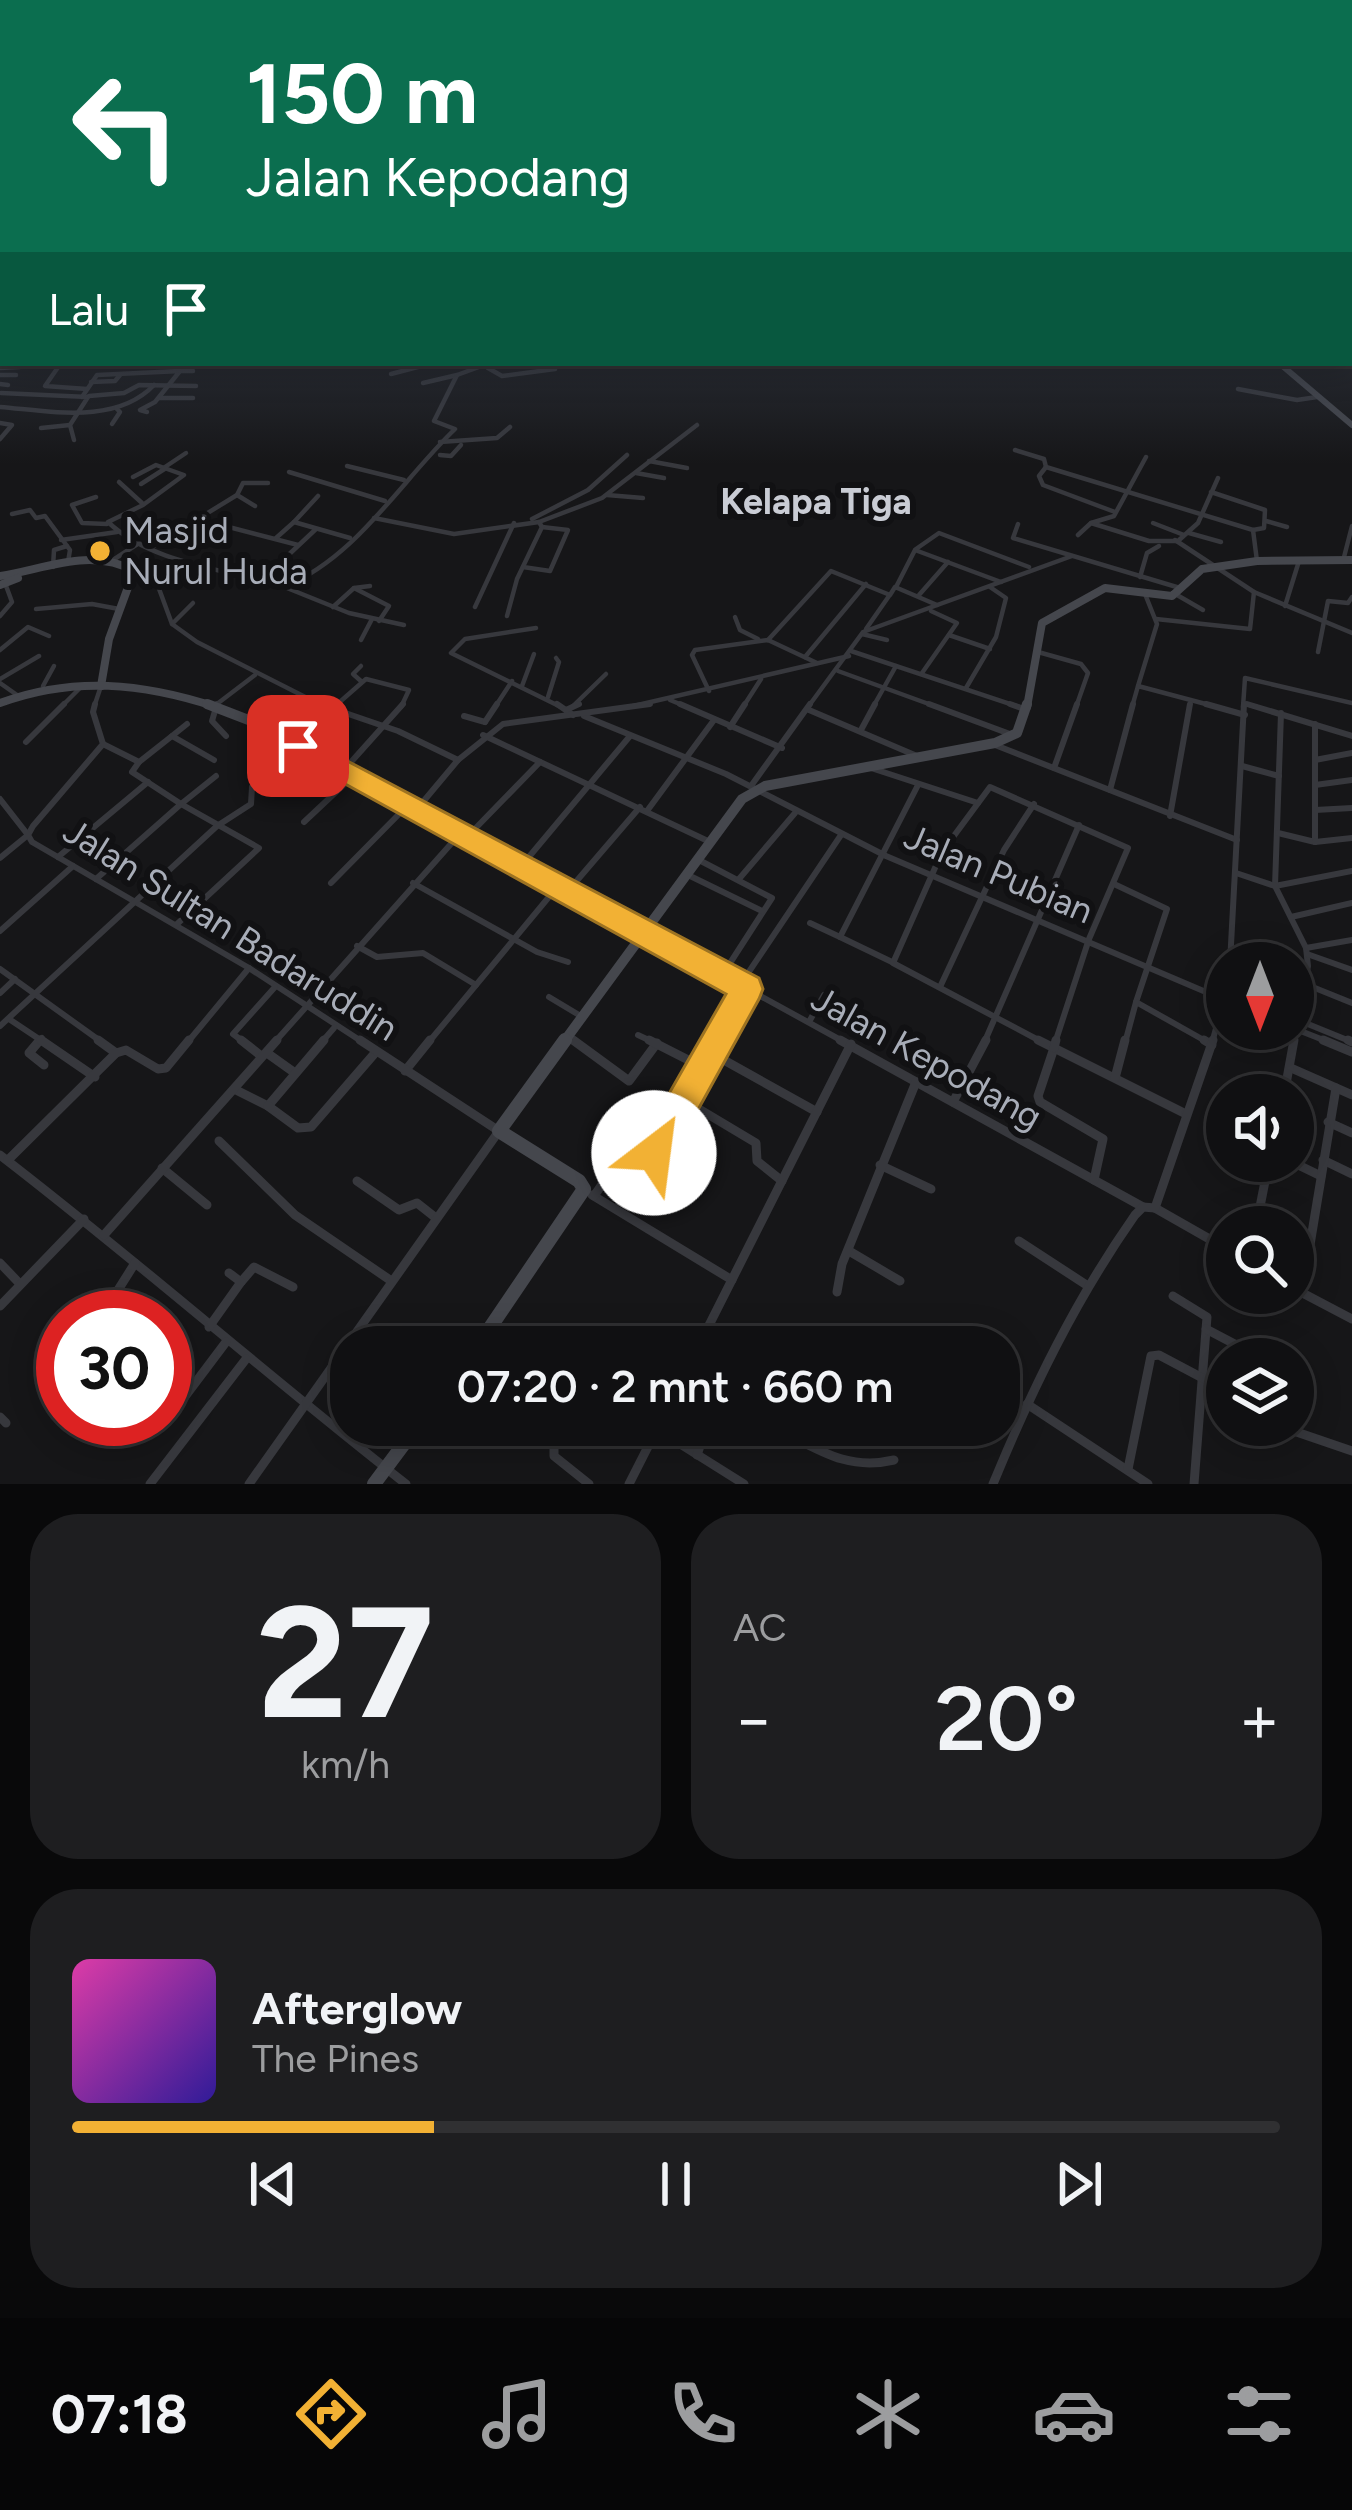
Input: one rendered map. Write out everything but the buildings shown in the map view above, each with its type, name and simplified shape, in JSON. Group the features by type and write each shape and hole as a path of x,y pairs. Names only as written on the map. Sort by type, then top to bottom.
{"street":[{"path":"59,366 46,387 87,391"},
{"path":"391,374 428,366"},
{"path":"423,383 489,366 499,376 555,369"},
{"path":"1282,366 1352,425"},
{"path":"0,371 20,368"},
{"path":"0,371 16,375"},
{"path":"147,412 140,410 159,398 180,371"},
{"path":"74,440 70,425 98,375 194,371"},
{"path":"284,587 314,574 455,429 434,421 457,374"},
{"path":"4,384 0,393 196,386"},
{"path":"0,407 78,412 116,408 149,393 154,385"},
{"path":"1238,389 1297,400 1317,397"},
{"path":"159,398 193,398"},
{"path":"112,424 120,412 116,408"},
{"path":"0,423 12,425 0,438"},
{"path":"41,428 70,425"},
{"path":"507,616 541,525 607,494 697,425"},
{"path":"440,455 452,456 476,436 500,438 510,428"},
{"path":"440,442 460,445"},
{"path":"1015,450 1044,459 1046,467"},
{"path":"141,484 186,453"},
{"path":"475,607 518,523 588,490 626,454"},
{"path":"1078,535 1116,512 1146,457"},
{"path":"649,461 687,468"},
{"path":"96,497 73,506 82,523 107,524 183,477 154,465 134,477"},
{"path":"347,466 404,480"},
{"path":"1046,467 1262,530 1268,514 1261,508 1211,492"},
{"path":"1046,467 1039,476 1043,485 1116,512"},
{"path":"289,472 386,501"},
{"path":"632,472 664,478"},
{"path":"1140,577 1148,553 1198,526 1218,478"},
{"path":"118,482 143,505"},
{"path":"152,547 237,495 245,482 268,482"},
{"path":"607,494 643,498"},
{"path":"237,495 255,506"},
{"path":"276,538 318,496"},
{"path":"8,515 30,510 36,518 45,516 64,543 68,563"},
{"path":"372,518 454,534 518,523 568,530 550,571 523,567"},
{"path":"196,519 298,545"},
{"path":"1266,521 1287,527"},
{"path":"294,522 350,538"},
{"path":"1091,523 1161,545"},
{"path":"1154,523 1221,542"},
{"path":"107,524 139,543 262,579 333,607 404,625"},
{"path":"1018,524 1013,538 1180,592 1203,610"},
{"path":"1180,592 1194,573 1213,567 1257,561 1347,561 1352,526"},
{"path":"283,560 317,528"},
{"path":"1253,530 1257,561"},
{"path":"53,567 54,550 64,543 118,532"},
{"path":"249,1484 642,930 754,788 850,654 915,550 939,533 1033,568"},
{"path":"1175,540 1254,592 1322,625 1352,633"},
{"path":"0,616 12,602 2,581 68,563 113,560 139,543"},
{"path":"915,550 1001,582"},
{"path":"863,633 1072,556"},
{"path":"113,560 158,586 172,624 255,675 458,760"},
{"path":"1285,606 1299,561"},
{"path":"918,596 948,562"},
{"path":"134,571 119,609 93,712 103,744 139,762"},
{"path":"709,691 692,652 765,640 831,571 939,605"},
{"path":"262,579 269,573"},
{"path":"805,657 866,584"},
{"path":"333,607 354,588 370,586"},
{"path":"966,688 990,649 1006,606 1003,594 990,587"},
{"path":"354,588 389,606 361,640"},
{"path":"754,788 1014,735 1022,728 1037,633 1047,617 1098,589 1180,592"},
{"path":"1156,619 1250,629 1254,592"},
{"path":"1110,792 1156,619 1145,593"},
{"path":"1318,652 1328,601 1348,603 1352,597"},
{"path":"172,624 193,603"},
{"path":"36,609 92,604 119,609"},
{"path":"922,673 957,622 927,609"},
{"path":"735,617 740,630 817,663"},
{"path":"0,650 28,627 49,635"},
{"name":"Jalan Pubian","path":"536,628 481,635 452,650 458,659 548,697 566,710 754,788 886,856 1206,987"},
{"path":"863,633 887,640"},
{"path":"949,635 990,649"},
{"path":"1035,652 1081,664 1088,673 1054,768"},
{"path":"522,686 534,654"},
{"path":"331,883 493,727 670,700 850,654 922,673 1026,710"},
{"path":"17,695 0,681 39,656"},
{"path":"548,697 559,662 556,658"},
{"path":"44,686 54,666"},
{"path":"304,822 411,693 386,682 362,682 353,676 361,666"},
{"path":"860,730 896,666"},
{"path":"838,670 1014,735"},
{"path":"566,710 580,704 606,674"},
{"path":"226,736 212,721 214,705 255,675"},
{"path":"730,727 762,678"},
{"path":"1231,942 1245,678 1352,703"},
{"path":"485,722 512,681"},
{"path":"266,774 362,682"},
{"path":"26,742 83,685"},
{"name":"Jalan Kepodang","path":"0,703 44,686 83,685 139,688 214,705 297,744 410,810 642,930 1206,1238"},
{"path":"1138,686 1245,715"},
{"path":"670,700 782,748"},
{"path":"1171,816 1190,703"},
{"path":"1246,704 1352,736"},
{"path":"809,710 920,757"},
{"path":"1281,713 1275,886 1302,942"},
{"path":"464,716 493,727"},
{"path":"405,1072 513,940 644,809 714,720"},
{"path":"175,926 259,848 131,771 188,724"},
{"path":"1315,724 1315,842"},
{"path":"483,735 710,842"},
{"path":"520,866 631,735"},
{"path":"172,736 214,760"},
{"path":"992,743 1237,840"},
{"name":"Jalan Sultan Badaruddin","path":"103,744 28,835 249,968 334,1028 579,1181 589,1193"},
{"path":"1315,760 1352,753"},
{"path":"104,1234 413,883 540,762"},
{"path":"1241,766 1279,776"},
{"path":"867,767 979,803"},
{"path":"97,879 216,776"},
{"path":"1315,785 1352,780"},
{"path":"58,857 148,782"},
{"path":"840,937 864,884 886,856 918,785"},
{"path":"95,1077 42,1038 4,1022 217,826 250,804 252,787"},
{"path":"893,963 955,831 992,788 1127,845 1088,939 1038,1097 1103,1138 1094,1180"},
{"path":"0,799 28,835 0,858"},
{"path":"940,987 1004,850 1034,804"},
{"path":"1315,810 1352,808"},
{"path":"739,879 795,813"},
{"path":"953,1102 998,1018 1079,824"},
{"path":"1277,833 1315,842 1352,838"},
{"path":"492,1326 589,1193 622,1157 632,1151 654,1153 713,1054 743,987 841,835"},
{"path":"698,859 772,899 722,975"},
{"path":"0,931 73,866"},
{"path":"1235,873 1275,886 1352,871"},
{"path":"686,874 762,911"},
{"path":"413,883 513,940 568,962"},
{"path":"1114,884 1167,909 1115,1078"},
{"path":"1290,917 1352,903"},
{"path":"810,922 1186,1114"},
{"path":"1314,949 1352,940"},
{"path":"357,946 376,957 423,952 476,985"},
{"path":"1314,954 1352,970"},
{"path":"249,968 166,1068 158,1069 126,1050 116,1052 95,1077 2,1159 104,1234 246,1359 406,1484"},
{"path":"0,970 116,1052"},
{"path":"0,993 15,979"},
{"path":"275,987 233,1034 295,1073"},
{"path":"1314,988 1352,1003"},
{"path":"809,1022 824,995"},
{"path":"549,997 580,1016"},
{"path":"1136,1002 1206,1042"},
{"path":"268,1106 334,1028"},
{"path":"1314,1030 1352,1042"},
{"path":"1314,1033 1352,1052"},
{"path":"566,1035 629,1081 657,1043"},
{"path":"638,1035 704,1068"},
{"path":"42,1038 29,1053 44,1065"},
{"path":"709,1326 851,1044"},
{"path":"993,1484 1027,1404 1088,1286 1149,1208 1210,1050"},
{"path":"1289,1074 1293,1050"},
{"path":"236,1090 298,1128 310,1127 375,1053"},
{"path":"713,1054 817,1112"},
{"path":"1291,1068 1352,1095"},
{"path":"837,1292 880,1165 916,1082"},
{"path":"1314,1211 1336,1088"},
{"path":"684,1100 756,1143 757,1161 782,1181"},
{"path":"1328,1122 1352,1133"},
{"path":"219,1141 295,1215 390,1280"},
{"path":"1323,1160 1352,1174"},
{"path":"880,1165 932,1189"},
{"path":"163,1168 207,1205"},
{"path":"1314,1173 1321,1177"},
{"path":"357,1181 399,1210 417,1203 436,1218"},
{"path":"589,1193 732,1280"},
{"path":"0,1306 84,1219"},
{"path":"1019,1241 1088,1286"},
{"path":"849,1251 900,1281"},
{"path":"0,1263 20,1284"},
{"path":"118,1290 135,1263"},
{"path":"209,1328 254,1267 293,1287"},
{"path":"229,1274 241,1282"},
{"path":"1173,1296 1206,1314 1194,1484"},
{"path":"1314,1299 1352,1319"},
{"path":"1206,1329 1223,1338"},
{"path":"192,1387 226,1342"},
{"path":"1127,1469 1151,1355 1206,1379"},
{"path":"150,1484 246,1359"},
{"path":"1027,1404 1148,1484"},
{"path":"1314,1438 1352,1451"},
{"path":"374,1484 402,1446"},
{"path":"558,1446 554,1456 589,1484"},
{"path":"629,1484 646,1446"},
{"path":"683,1446 744,1484"},
{"path":"697,1456 700,1446"},
{"path":"807,1446 839,1464 873,1467 894,1460"}],"place":[{"name":"Masjid Nurul Huda","path":"100,551"}],"district":[{"name":"Kelapa Tiga","path":"816,501"}],"route":[{"path":"298,746 747,989 654,1153"}]}
